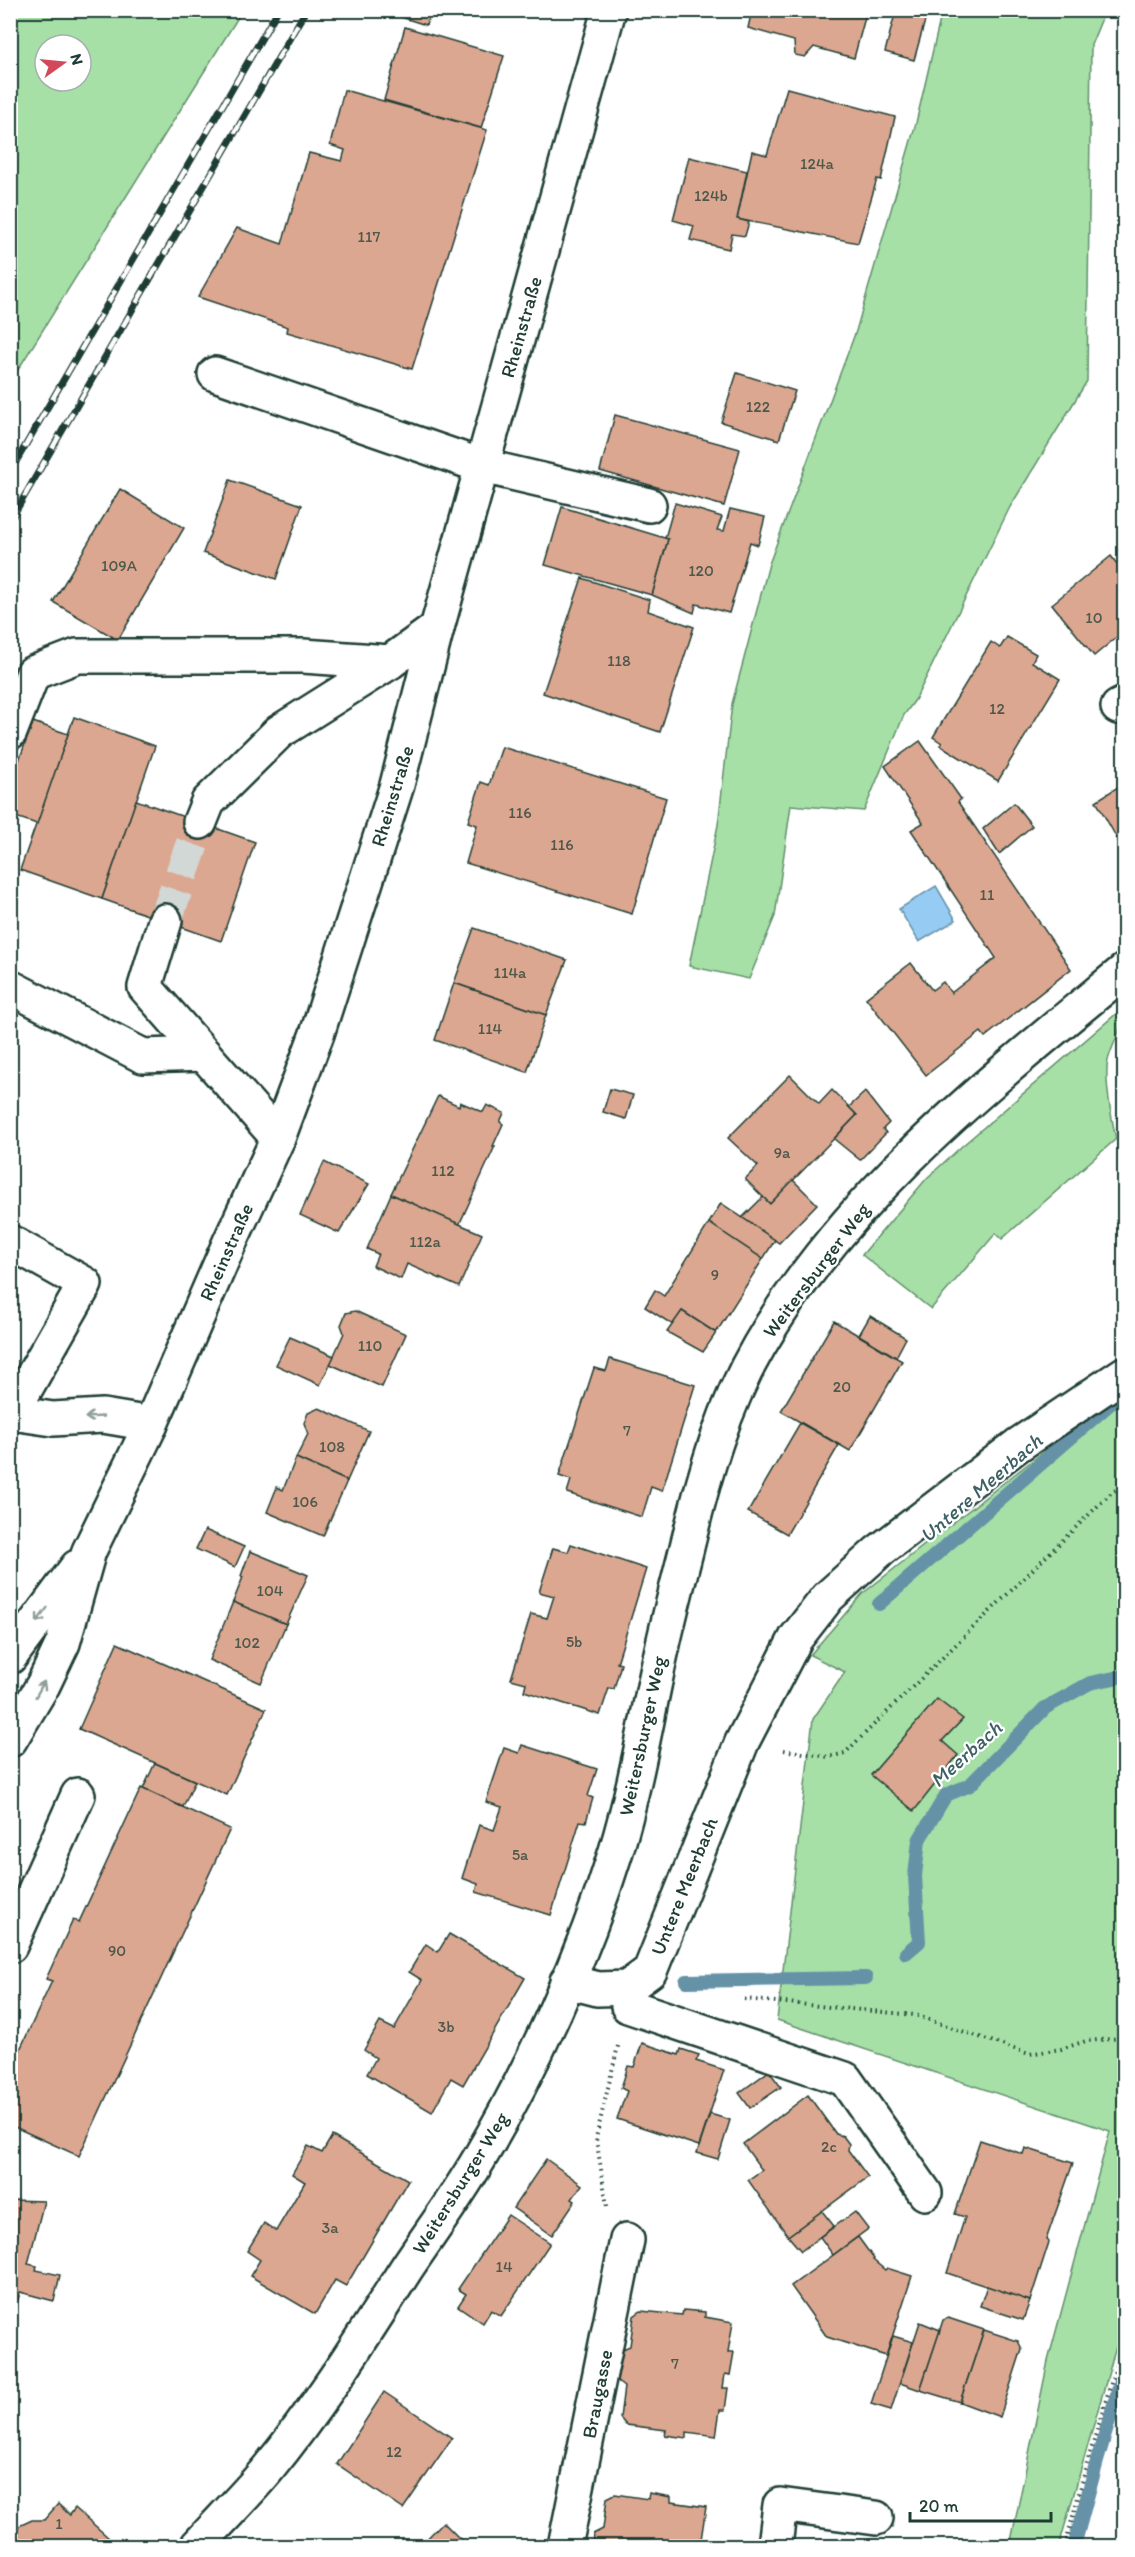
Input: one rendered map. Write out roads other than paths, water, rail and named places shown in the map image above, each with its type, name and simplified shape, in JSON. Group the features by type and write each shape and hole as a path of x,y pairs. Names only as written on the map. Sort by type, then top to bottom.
{"street":[{"name":"Rheinstraße","path":"10,1657 89,1551 152,1424 228,1244 278,1138 318,1031 397,785 437,628 609,10"},
{"path":"215,374 482,466 649,505"},
{"path":"200,822 208,801 279,732 390,662 437,628"},
{"path":"10,732 33,673 77,656 303,656 390,662"},
{"path":"165,921 145,987 278,1138"},
{"name":"Weitersburger Weg","path":"197,2547 268,2469 344,2367 476,2163 507,2110 567,1981 616,1851 635,1778 662,1645 702,1484 719,1432 758,1346 818,1260 855,1214 911,1154 970,1098 1125,971"},
{"path":"10,987 143,1056 204,1054"},
{"path":"10,1242 85,1284 11,1414 53,1419 103,1416 152,1424"},
{"name":"Untere Meerbach","path":"627,1997 650,1971 742,1742 796,1638 828,1597 878,1552 1018,1445 1125,1374"},
{"name":"Rheinstraße","path":"10,1740 43,1685 63,1643 89,1551"},
{"path":"10,1946 78,1795"},
{"path":"567,1981 627,1997 845,2079 925,2193"},
{"name":"Braugasse","path":"565,2547 627,2240"},
{"path":"775,2547 780,2505 876,2518"}],"water":[{"path":"936,886 956,920 919,942 899,909"}],"waterway":[{"name":"Untere Meerbach","path":"879,1604 1111,1403"},
{"name":"Meerbach","path":"906,1953 919,1942 915,1876 919,1840 946,1795 970,1785 1045,1708 1090,1683 1124,1676"},
{"name":"Meerbach","path":"686,1981 866,1978"},
{"path":"1074,2546 1124,2371"}],"tunnel":[{"path":"165,921 200,822"}],"railway":[{"path":"10,472 278,10"},
{"path":"10,521 306,10"}]}
